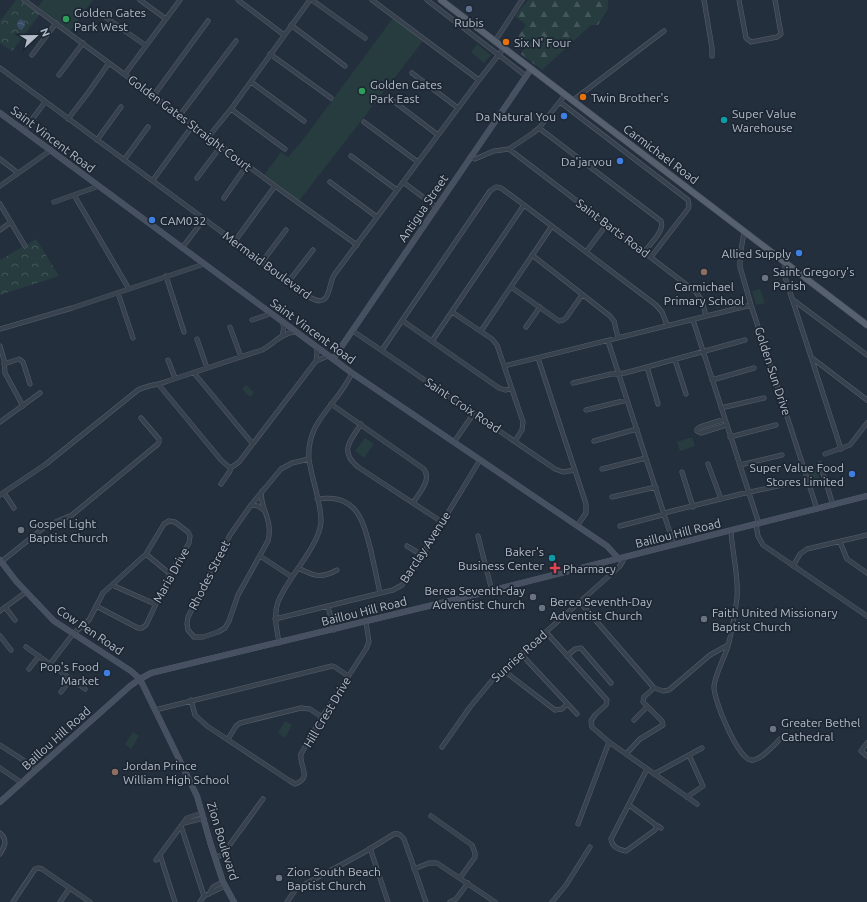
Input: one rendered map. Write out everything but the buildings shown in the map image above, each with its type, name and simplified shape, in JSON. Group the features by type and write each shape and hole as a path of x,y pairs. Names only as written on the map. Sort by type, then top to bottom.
{"main road":[{"name":"Carmichael Road","path":"441,0 867,325"},
{"name":"Antigua Street","path":"331,358 353,331 531,69"},
{"name":"Saint Vincent Road","path":"0,113 331,358 577,526 621,558"},
{"name":"Baillou Hill Road","path":"0,802 140,679 154,672 492,591 867,496"},
{"name":"Cow Pen Road","path":"1,561 26,592 54,622 131,671 140,679"},
{"name":"Zion Boulevard","path":"140,679 195,791 224,884 234,902"}],"street":[{"name":"Golden Gates Straight Court","path":"24,0 56,22 221,146 357,245"},
{"path":"140,0 166,19"},
{"path":"125,74 145,45 180,0"},
{"path":"238,0 284,35"},
{"path":"209,136 231,109 291,25 311,0 365,38"},
{"path":"372,0 479,80"},
{"path":"427,0 526,76"},
{"path":"495,41 522,0"},
{"path":"704,0 712,56"},
{"path":"739,0 746,38 751,42 777,37 780,34 775,0"},
{"path":"98,12 145,45"},
{"path":"154,95 208,21"},
{"path":"32,55 56,22"},
{"path":"291,25 344,66"},
{"path":"572,101 664,31"},
{"path":"180,115 236,41"},
{"path":"58,75 83,43"},
{"name":"Mermaid Boulevard","path":"0,68 262,262 313,299 318,300 324,299 330,293 331,282 334,275 504,48"},
{"path":"270,54 331,98"},
{"path":"68,119 109,63"},
{"path":"412,72 458,108"},
{"path":"251,82 304,121"},
{"path":"470,157 475,160 494,151 510,148 539,128 565,95"},
{"path":"392,100 438,135"},
{"path":"24,130 45,102"},
{"path":"560,102 688,200 689,208 651,257"},
{"path":"97,140 121,107"},
{"path":"231,109 284,149"},
{"path":"364,122 418,162"},
{"path":"153,180 193,125"},
{"path":"124,160 148,127"},
{"path":"539,128 661,220 661,230 644,252"},
{"path":"197,178 221,146"},
{"name":"Saint Barts Road","path":"510,148 699,295 706,316"},
{"path":"0,186 51,150"},
{"path":"351,156 397,190"},
{"path":"0,159 18,173"},
{"path":"224,198 247,165"},
{"path":"330,182 377,217"},
{"path":"403,182 436,207"},
{"path":"54,202 99,186"},
{"path":"235,241 275,186"},
{"path":"382,350 490,191 496,186 524,205 658,307 662,312 667,325"},
{"path":"684,196 689,189"},
{"path":"74,195 129,289"},
{"path":"0,204 25,246"},
{"path":"432,341 524,205"},
{"path":"182,248 204,219"},
{"path":"0,230 11,222"},
{"path":"586,252 607,224"},
{"path":"481,331 552,226"},
{"path":"262,262 286,230"},
{"name":"Golden Sun Drive","path":"744,232 740,256 740,267 818,509"},
{"path":"289,281 313,250"},
{"path":"532,255 612,318 618,338"},
{"path":"785,262 785,276 841,449"},
{"path":"0,329 40,318 204,264"},
{"path":"166,276 184,332"},
{"path":"511,287 558,320 566,318 582,295"},
{"path":"118,293 133,338"},
{"path":"792,298 867,355"},
{"path":"504,366 751,305"},
{"path":"526,327 540,307"},
{"path":"252,320 267,315 269,312"},
{"path":"452,312 496,343 523,424 522,430 515,440"},
{"path":"693,320 749,493 757,524 758,536 763,545 867,616"},
{"path":"402,321 499,388 505,390 512,389"},
{"path":"282,322 284,327 282,336"},
{"path":"230,327 241,357"},
{"name":"Saint Croix Road","path":"353,331 558,470 565,472 575,470"},
{"path":"14,508 2,494 46,464 135,392 145,387 159,385 175,378 241,357 267,347 288,333 295,332"},
{"path":"197,339 207,368"},
{"path":"574,383 610,374 625,373 745,340"},
{"path":"608,341 674,545"},
{"path":"0,346 5,373 23,406"},
{"path":"221,484 230,471 230,468 239,462 316,361 316,347"},
{"path":"316,361 331,358"},
{"path":"538,358 586,501 586,513 577,526"},
{"path":"812,358 867,400"},
{"path":"4,364 18,359 23,362 30,384"},
{"path":"168,360 175,378"},
{"path":"675,360 686,394"},
{"path":"647,367 658,404"},
{"path":"712,380 754,368"},
{"path":"194,372 252,443"},
{"path":"279,643 275,610 292,577 313,544 319,530 321,516 309,459 309,443 320,417 342,390 352,373"},
{"path":"159,385 221,460 230,468"},
{"path":"0,422 40,394"},
{"path":"721,408 764,398"},
{"path":"586,410 627,400"},
{"path":"331,404 426,470 427,480 413,503"},
{"path":"454,442 474,413"},
{"path":"1,561 42,529 77,512 158,444 159,439 141,418"},
{"path":"725,419 700,427 697,431 702,433 726,425"},
{"path":"825,454 850,445 867,423"},
{"path":"361,424 348,446 347,451 349,458 358,467 442,522"},
{"path":"730,437 776,425"},
{"path":"594,441 636,429"},
{"path":"740,465 782,455"},
{"path":"602,470 646,458"},
{"name":"Rhodes Street","path":"262,491 261,496 269,522 270,534 260,556 238,595 225,628 216,633 203,637 196,637 192,635 187,627 189,614 230,535 251,505 262,491 278,472 284,467 309,459"},
{"name":"Barclay Avenue","path":"275,618 393,590 402,585 480,460"},
{"path":"708,464 721,499"},
{"path":"820,464 833,505"},
{"path":"682,472 693,507"},
{"path":"620,526 721,499 792,483"},
{"path":"612,497 656,487"},
{"path":"317,499 324,498 342,501 354,509 360,517 366,530 380,593"},
{"path":"251,505 258,506 266,511"},
{"name":"Maria Drive","path":"50,664 73,634 89,620 96,606 103,593 146,554 164,524 169,521 175,522 188,532 190,536 189,543 170,574 146,625 142,628 138,628 96,606"},
{"path":"731,531 737,594 728,645 717,674 714,690 720,713 744,755 751,760 759,758 780,739"},
{"path":"793,566 800,554 807,549 867,535"},
{"path":"478,536 492,591"},
{"path":"840,542 847,559 867,574"},
{"path":"407,546 422,555"},
{"path":"146,554 170,574"},
{"path":"260,556 292,577"},
{"name":"Sunrise Road","path":"442,747 470,706 494,678 619,567 623,561 621,558"},
{"path":"298,568 310,574 320,576 337,570"},
{"path":"112,585 155,604"},
{"path":"0,611 26,592"},
{"path":"579,601 654,688 663,692 667,691 710,656 728,645"},
{"path":"328,606 334,630"},
{"path":"5,607 15,620"},
{"name":"Hill Crest Drive","path":"191,700 195,715 198,718 295,784 300,782 304,778 305,771 301,754 322,717 369,642 366,622"},
{"path":"546,632 607,700 606,705 594,715 591,720 591,724 609,742 697,804"},
{"path":"0,636 11,650"},
{"path":"26,646 85,689"},
{"path":"567,656 575,649 581,648 611,683"},
{"path":"521,654 577,714"},
{"path":"29,669 39,656"},
{"path":"155,710 332,666 348,676"},
{"path":"503,670 556,710 562,709 567,704"},
{"path":"61,692 71,679"},
{"path":"626,754 640,739 663,725 662,721 643,704 643,698 654,688"},
{"path":"634,720 647,707"},
{"path":"228,739 236,726 240,723 301,708 310,709 322,717"},
{"path":"578,824 609,742"},
{"path":"867,742 861,752 867,756"},
{"path":"0,745 37,769"},
{"path":"654,774 702,748"},
{"path":"687,797 703,786 689,755"},
{"path":"0,768 22,783"},
{"path":"647,769 612,836 611,839 613,845 618,849 626,851 654,830 656,824"},
{"path":"215,858 223,854 263,799"},
{"path":"629,805 661,828"},
{"path":"156,860 182,825 203,815"},
{"path":"431,816 472,845 475,857 460,878"},
{"path":"182,825 206,895"},
{"path":"0,833 5,841 0,854"},
{"path":"288,902 296,889 394,834 398,834 402,835 426,902"},
{"path":"552,902 566,885 590,847"},
{"path":"370,848 388,902"},
{"path":"160,855 174,902"},
{"path":"414,869 429,863 437,863 495,902"},
{"path":"13,902 35,869 38,868 42,869 90,902"},
{"path":"450,902 456,899 468,883"},
{"path":"200,902 206,895 224,884"},
{"path":"60,902 69,889"}],"green space":[{"path":"16,0 19,0 40,14 12,51 0,43 0,21"},
{"name":"Golden Gates Park West","path":"43,0 93,0 70,31 38,7"},
{"path":"528,0 608,0 608,9 598,25 591,25 542,70 521,54 527,44 518,36 526,25 515,16"},
{"name":"Golden Gates Park East","path":"393,18 423,41 299,201 264,175 281,152 288,157 302,141"},
{"path":"477,44 491,55 484,63 471,52"},
{"path":"291,160 302,169 298,174 287,165"},
{"path":"36,239 59,276 0,295 0,260"},
{"path":"760,289 765,303 756,305 752,291"},
{"path":"728,297 730,304 717,308 714,301"},
{"path":"246,385 254,393 250,397 242,389"},
{"path":"692,437 695,446 680,451 677,442"},
{"path":"365,438 374,444 364,458 355,451"},
{"path":"816,470 821,484 813,486 809,473"},
{"path":"285,721 292,725 285,738 278,733"},
{"path":"133,732 139,736 131,749 125,744"}],"water":[{"path":"21,19 25,22 22,30 19,29 17,25 18,21"}],"place":[{"name":"Rubis","path":"469,9"},
{"name":"Golden Gates Park West","path":"66,19"},
{"name":"Six N' Four","path":"506,42"},
{"name":"Golden Gates Park East","path":"362,91"},
{"name":"Twin Brother's","path":"583,97"},
{"name":"Da Natural You","path":"564,116"},
{"name":"Super Value Warehouse","path":"724,120"},
{"name":"Da'jarvou","path":"620,161"},
{"name":"CAM032","path":"152,220"},
{"name":"Allied Supply","path":"799,253"},
{"name":"Carmichael Primary School","path":"704,272"},
{"name":"Saint Gregory's Parish","path":"765,278"},
{"name":"Super Value Food Stores Limited","path":"852,474"},
{"name":"Gospel Light Baptist Church","path":"21,530"},
{"name":"Baker's Business Center","path":"552,558"},
{"name":"Pharmacy","path":"555,568"},
{"name":"Berea Seventh-day Adventist Church","path":"533,597"},
{"name":"Berea Seventh-Day Adventist Church","path":"542,608"},
{"name":"Faith United Missionary Baptist Church","path":"704,619"},
{"name":"Pop's Food Market","path":"107,673"},
{"name":"Greater Bethel Cathedral","path":"773,729"},
{"name":"Jordan Prince William High School","path":"115,772"},
{"name":"Zion South Beach Baptist Church","path":"279,878"}]}
